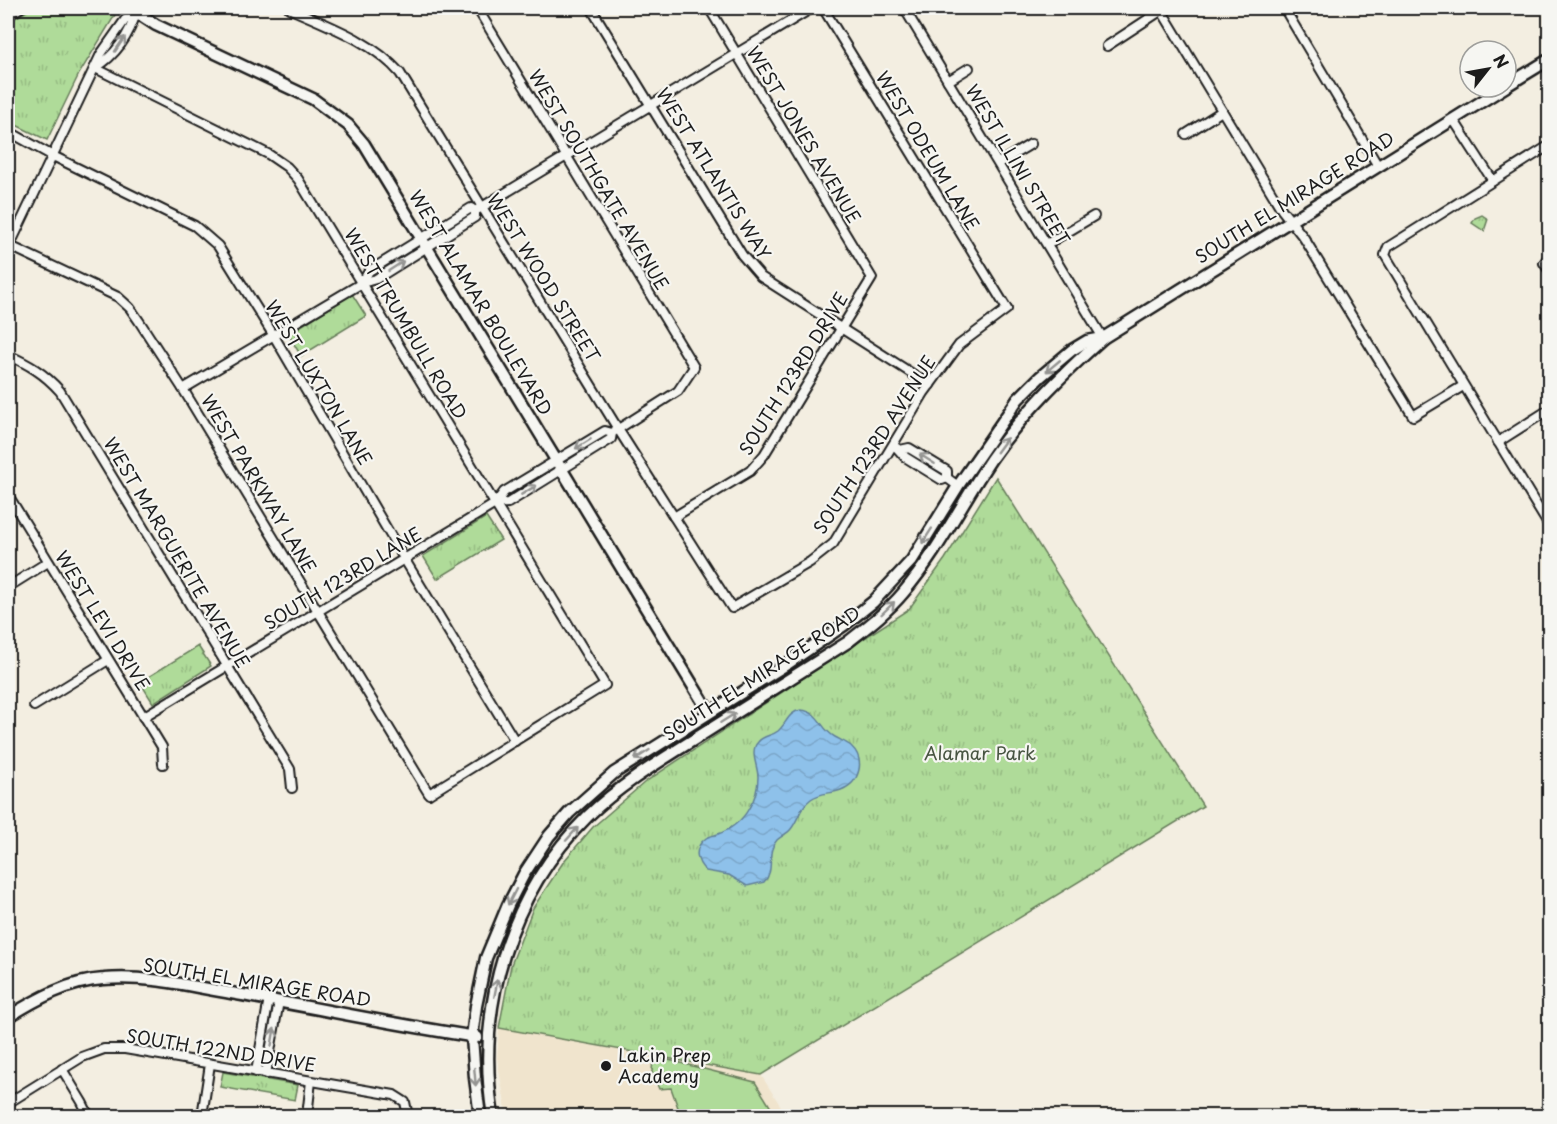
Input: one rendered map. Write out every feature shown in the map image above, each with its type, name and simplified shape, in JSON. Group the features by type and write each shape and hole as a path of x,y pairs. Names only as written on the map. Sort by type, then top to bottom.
{"main road":[{"name":"WEST ALAMAR BOULEVARD","path":"133,10 156,25 313,99 348,125 364,144 709,712"},
{"name":"SOUTH EL MIRAGE ROAD","path":"1518,79 1550,59"},
{"name":"SOUTH EL MIRAGE ROAD","path":"8,1017 47,995 80,983 104,979 144,979 488,1039 501,965 519,913 536,882 559,849 587,817 610,796 668,756 848,642 902,595 923,567 991,459 1014,428 1047,390 1103,338 1486,99"},
{"name":"SOUTH EL MIRAGE ROAD","path":"472,1037 486,958 508,904 549,836 569,813 614,773 835,632 873,602 912,560 958,486 1018,399 1072,350 1087,341 1103,338"},
{"path":"472,1037 480,1116"},
{"path":"488,1039 488,1085 493,1116"}],"street":[{"path":"8,15 20,8"},
{"name":"WEST WOOD STREET","path":"289,8 370,46 387,57 400,73 478,209 615,431 732,608"},
{"name":"WEST SOUTHGATE AVENUE","path":"477,8 694,368"},
{"name":"WEST ATLANTIS WAY","path":"591,8 752,269 930,385"},
{"name":"WEST JONES AVENUE","path":"709,8 872,278"},
{"path":"183,389 362,283 376,279 425,242 475,217 478,209 812,8"},
{"name":"WEST ODEUM LANE","path":"823,8 1007,309"},
{"name":"WEST ILLINI STREET","path":"904,8 1103,338"},
{"path":"1284,8 1378,166"},
{"path":"1107,46 1161,9 1282,210 1292,220 1413,416 1463,386"},
{"path":"8,246 95,68 110,59 133,25 133,10"},
{"name":"WEST TRUMBULL ROAD","path":"95,68 277,159 298,179 605,685 515,741"},
{"path":"948,81 969,68"},
{"path":"1186,134 1222,111"},
{"path":"1453,119 1493,181"},
{"name":"WEST LUXTON LANE","path":"8,131 51,155 195,226 218,246 515,741"},
{"path":"999,163 1031,144"},
{"path":"1548,520 1463,386 1386,258 1385,252 1388,247 1550,146"},
{"path":"1047,244 1094,216"},
{"name":"WEST PARKWAY LANE","path":"8,246 118,297 130,308 183,389 429,794 515,741"},
{"path":"1547,257 1544,263 1550,272"},
{"name":"SOUTH 123RD DRIVE","path":"674,517 750,471 764,455 872,278"},
{"name":"SOUTH 123RD AVENUE","path":"732,608 810,562 832,544 897,448 930,385 959,345 1007,309"},
{"name":"WEST MARGUERITE AVENUE","path":"8,355 34,367 60,391 290,769 292,788"},
{"name":"SOUTH 123RD LANE","path":"143,717 495,504 508,503 558,466 611,439 615,431 678,391 694,368"},
{"path":"1498,442 1550,409"},
{"path":"897,448 909,448 946,471 948,478 958,486"},
{"name":"WEST LEVI DRIVE","path":"8,495 162,747 163,764"},
{"path":"8,588 48,562"},
{"path":"34,706 108,660"},
{"path":"256,1072 274,1000"},
{"path":"266,1074 274,1000"},
{"name":"SOUTH 122ND DRIVE","path":"8,1103 82,1058 104,1049 125,1049 394,1095 405,1102 408,1116"},
{"path":"202,1116 210,1064"},
{"path":"62,1069 89,1116"},
{"path":"307,1116 311,1081"}],"shaded area":[{"name":"Lakin Prep Academy","path":"499,1028 761,1075 787,1116 507,1116 497,1058"}],"green space":[{"path":"32,8 105,8 115,15 79,74 47,140 16,125 8,118 8,22"},
{"path":"1482,215 1488,219 1484,231 1472,223 1475,218"},
{"path":"352,294 366,316 301,356 288,334"},
{"name":"Alamar Park","path":"996,477 1203,806 761,1075 499,1028 511,965 533,908 564,861 593,827 645,782 909,609 945,559"},
{"path":"486,517 501,540 437,579 423,556"},
{"path":"198,646 211,666 153,703 140,682"},
{"path":"653,1056 755,1082 776,1116 681,1116 671,1088 659,1089 652,1072"},
{"path":"223,1072 298,1085 295,1100 220,1087"}],"water":[{"path":"801,710 808,711 816,717 830,733 851,746 856,752 859,771 856,777 848,787 818,795 807,802 791,829 773,845 768,877 764,882 747,886 729,875 706,871 697,855 701,843 708,837 736,824 751,805 757,789 758,777 755,746 762,738 778,731 790,715"}],"place":[{"name":"Lakin Prep Academy","path":"606,1066"}]}
